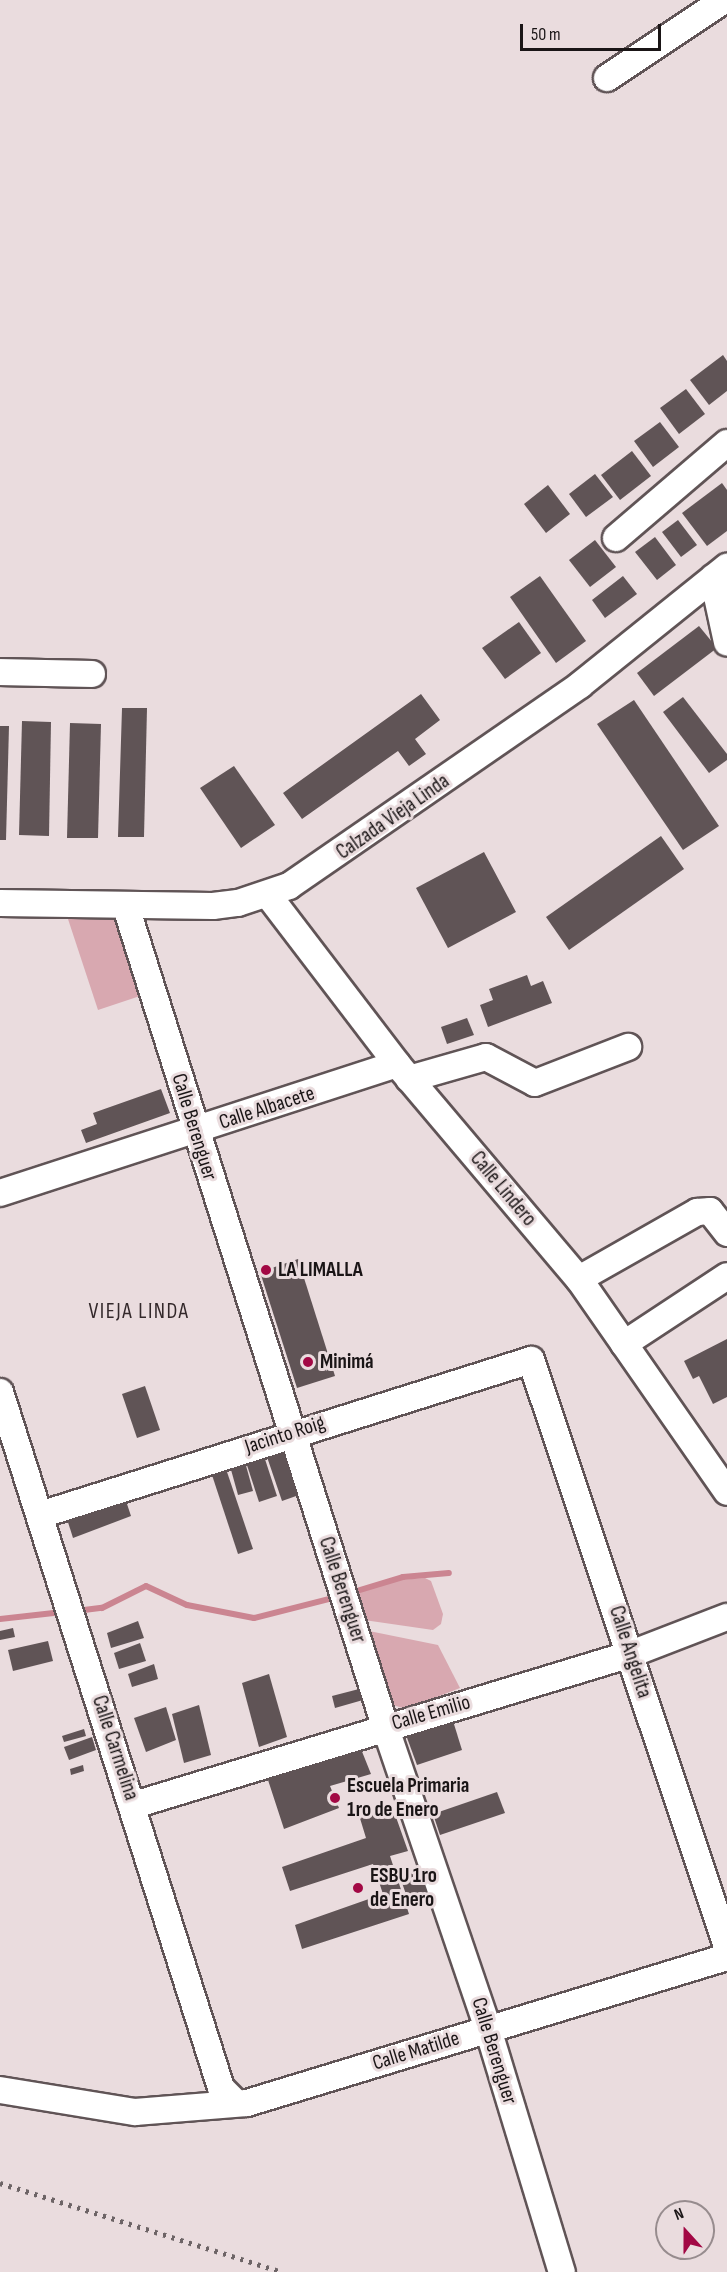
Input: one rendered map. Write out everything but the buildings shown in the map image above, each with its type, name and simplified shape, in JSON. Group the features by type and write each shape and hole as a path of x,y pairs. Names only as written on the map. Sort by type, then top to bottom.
{"street":[{"path":"607,78 724,0"},
{"path":"616,538 724,453"},
{"path":"720,573 727,642"},
{"name":"Calzada Vieja Linda","path":"0,903 213,906 268,895 314,872 580,685 720,573"},
{"path":"0,672 92,674"},
{"name":"Calle Lindero","path":"268,895 403,1071 579,1279 727,1492"},
{"name":"Calle Berenguer","path":"126,906 195,1131 385,1726 489,2029 562,2272"},
{"name":"Calle Albacete","path":"0,1194 195,1131 403,1071 486,1057 535,1083 628,1047"},
{"path":"579,1279 682,1217 697,1212 710,1211 727,1233"},
{"path":"624,1344 727,1276"},
{"name":"Jacinto Roig","path":"40,1515 292,1432 531,1360"},
{"name":"Calle Angelita","path":"531,1360 727,1946"},
{"name":"Calle Carmelina","path":"0,1392 134,1805 221,2088 234,2102"},
{"name":"Calle Emilio","path":"134,1805 385,1726 631,1654 727,1617"},
{"name":"Calle Matilde","path":"0,2090 135,2112 255,2101 727,1957"}],"shaded area":[{"path":"120,911 146,994 98,1010 66,913"},
{"path":"425,1578 431,1581 443,1614 441,1624 433,1630 364,1620 354,1594 398,1580"},
{"path":"369,1631 438,1645 460,1688 406,1709 393,1705"}],"waterway":[{"path":"350,1593 403,1577 449,1573"},
{"path":"76,1611 102,1608 146,1586 187,1605 254,1618 337,1597"},
{"path":"0,1619 63,1612"}],"railway":[{"path":"0,2183 282,2272"}],"place":[{"name":"LA LIMALLA","path":"266,1270"},
{"name":"Minimá","path":"308,1362"},
{"name":"Escuela Primaria 1ro de Enero","path":"335,1798"},
{"name":"ESBU 1ro de Enero","path":"358,1888"}],"district":[{"name":"VIEJA LINDA","path":"139,1312"}]}
